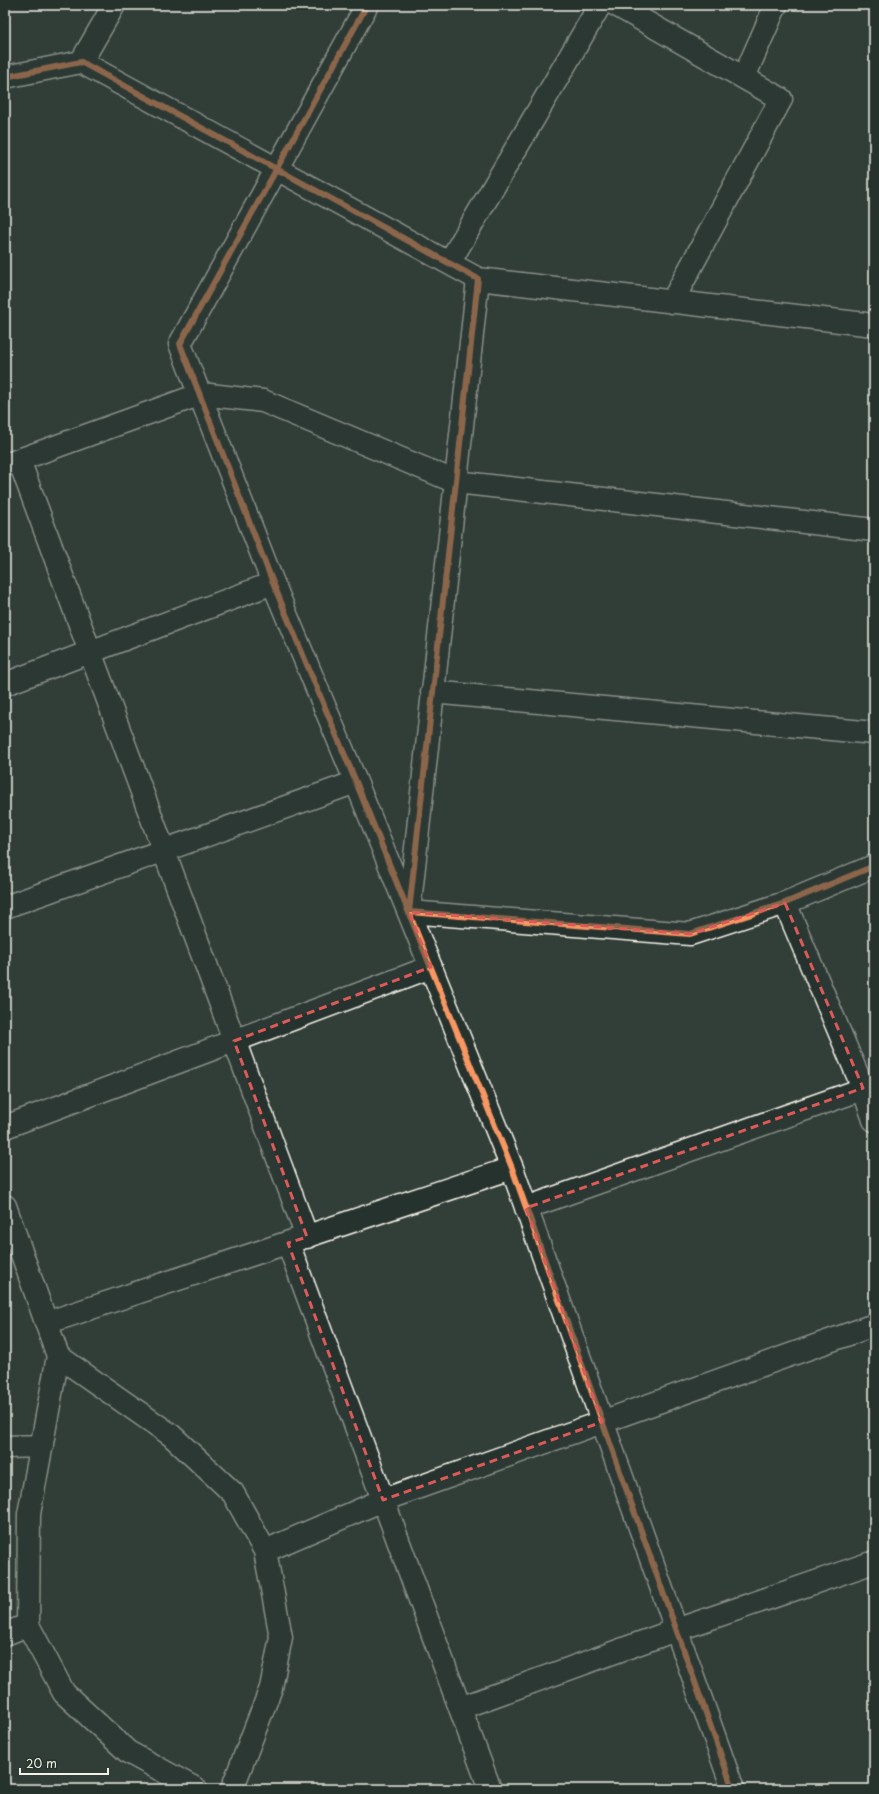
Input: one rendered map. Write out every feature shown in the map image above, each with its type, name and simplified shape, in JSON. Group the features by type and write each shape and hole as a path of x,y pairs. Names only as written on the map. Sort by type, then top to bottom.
{"street":[{"path":"81,62 114,5"},
{"path":"367,5 180,344 272,583 356,782 512,1168 733,1789"},
{"path":"449,263 600,5"},
{"path":"616,5 781,99 672,302"},
{"path":"744,77 776,5"},
{"path":"5,77 81,62 478,279 874,325"},
{"path":"409,912 478,279"},
{"path":"490,1789 383,1500 297,1240 234,1041 90,653 12,463 200,394 263,401 456,482 874,530"},
{"path":"5,684 272,583"},
{"path":"432,692 874,733"},
{"path":"5,907 356,782"},
{"path":"409,912 690,934 785,903 874,866"},
{"path":"785,903 869,1086 874,1120"},
{"path":"5,1127 431,967"},
{"path":"526,1208 869,1086"},
{"path":"46,1324 512,1168"},
{"path":"5,1206 58,1356 29,1514 28,1625 64,1693 128,1752 196,1789"},
{"path":"265,1551 383,1500 874,1325"},
{"path":"58,1356 171,1435 233,1493 265,1551 281,1637 271,1688 232,1789"},
{"path":"5,1447 42,1446"},
{"path":"460,1708 676,1630 874,1562"},
{"path":"5,1634 28,1625"}],"highlighted area":[{"path":"785,903 863,1088 526,1208 602,1422 383,1500 288,1243 307,1237 234,1041 431,967 409,912 690,934"}],"cycle path":[{"path":"367,5 180,344 273,583 356,782 512,1168 733,1789"},
{"path":"5,77 81,62 478,279 409,912 690,934 785,903 874,866"}]}
